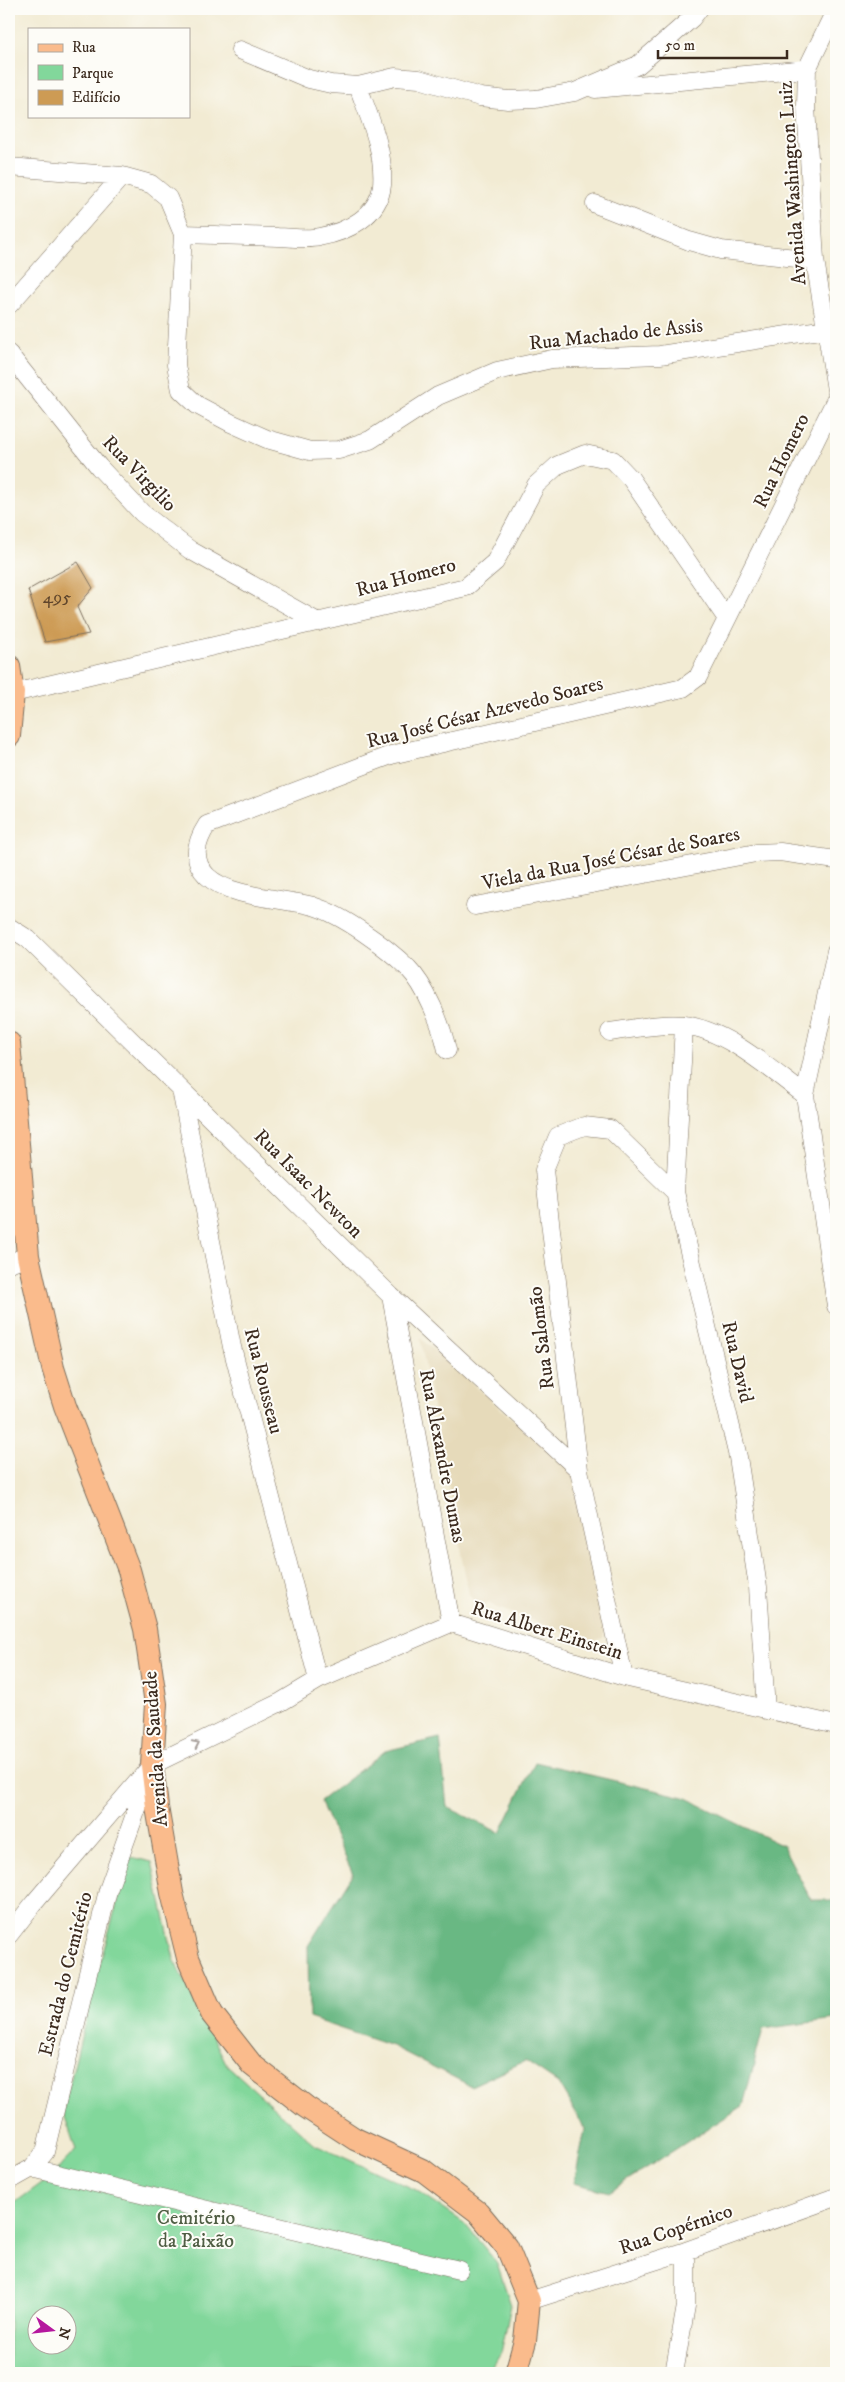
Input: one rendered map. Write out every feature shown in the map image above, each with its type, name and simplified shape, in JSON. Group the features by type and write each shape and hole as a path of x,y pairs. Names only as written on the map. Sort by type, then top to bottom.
{"main road":[{"path":"9,666 11,694 9,736"},
{"name":"Avenida da Saudade","path":"9,1043 19,1260 55,1376 129,1570 145,1629 156,1704 152,1765 157,1807 172,1893 188,1958 212,2014 252,2065 306,2107 355,2139 424,2171 478,2212 507,2247 529,2300 526,2342 516,2373"}],"street":[{"path":"575,92 638,65 692,18 699,9"},
{"name":"Avenida Washington Luiz","path":"836,9 807,69 806,106 815,260 829,318 836,390"},
{"path":"240,50 309,79 331,84 358,86 395,77 419,80 480,97 508,100 536,99 639,84 807,69"},
{"path":"638,65 639,84"},
{"path":"9,167 122,176 151,184 168,198 183,234 318,238 343,230 364,219 378,202 382,185 381,161 375,133 358,86"},
{"path":"9,305 122,176"},
{"path":"595,204 689,241 721,250 815,260"},
{"name":"Rua Machado de Assis","path":"183,234 179,268 176,365 181,390 196,405 231,423 267,440 310,451 339,450 370,440 438,396 497,371 552,359 660,355 829,318"},
{"name":"Rua Virgilio","path":"9,354 99,467 142,513 190,550 318,622"},
{"name":"Rua Homero","path":"11,694 466,587 495,562 536,484 558,465 584,454 613,460 631,479 728,619 836,399"},
{"name":"Rua José César Azevedo Soares","path":"447,1050 428,998 409,969 342,918 314,907 229,889 207,876 196,858 198,839 207,825 391,755 683,688 698,677 728,619"},
{"name":"Viela da Rua José César de Soares","path":"474,906 756,853 780,852 836,860"},
{"name":"Rua Isaac Newton","path":"9,927 28,939 391,1296 579,1470"},
{"path":"836,951 806,1095 836,1306"},
{"path":"610,1032 684,1025 714,1034 740,1049 806,1095"},
{"name":"Rua David","path":"684,1025 675,1192 738,1457 758,1587 766,1710"},
{"name":"Rua Rousseau","path":"181,1090 232,1347 318,1680"},
{"name":"Rua Salomão","path":"624,1677 579,1470 544,1170 558,1136 584,1126 610,1129 675,1192"},
{"name":"Rua Alexandre Dumas","path":"391,1296 452,1623"},
{"name":"Rua Albert Einstein","path":"152,1765 281,1702 318,1680 452,1623 624,1677 836,1725"},
{"path":"9,1935 152,1765"},
{"name":"Estrada do Cemitério","path":"9,2181 32,2168 45,2152 108,1890 152,1765"},
{"path":"32,2168 459,2270"},
{"name":"Rua Copérnico","path":"529,2300 686,2251 836,2197"},
{"path":"674,2373 686,2306 686,2251"}],"shaded area":[{"path":"420,1338 574,1473 606,1627 603,1638 592,1642 497,1608 489,1603 479,1606 469,1595"}],"green space":[{"path":"440,1738 447,1807 500,1833 535,1762 684,1797 783,1846 811,1900 836,1900 836,2019 763,2029 743,2106 609,2192 574,2183 585,2129 558,2083 525,2061 471,2086 392,2046 309,2018 308,1946 353,1874 320,1801 385,1751"},
{"name":"Cemitério da Paixão","path":"130,1857 152,1862 174,1959 227,2065 314,2144 416,2190 464,2223 497,2263 511,2305 501,2353 489,2373 9,2373 9,2207 50,2177 76,2150 63,2111 95,1981"}],"building":[{"path":"78,562 93,588 77,607 89,634 45,642 28,590"}]}
